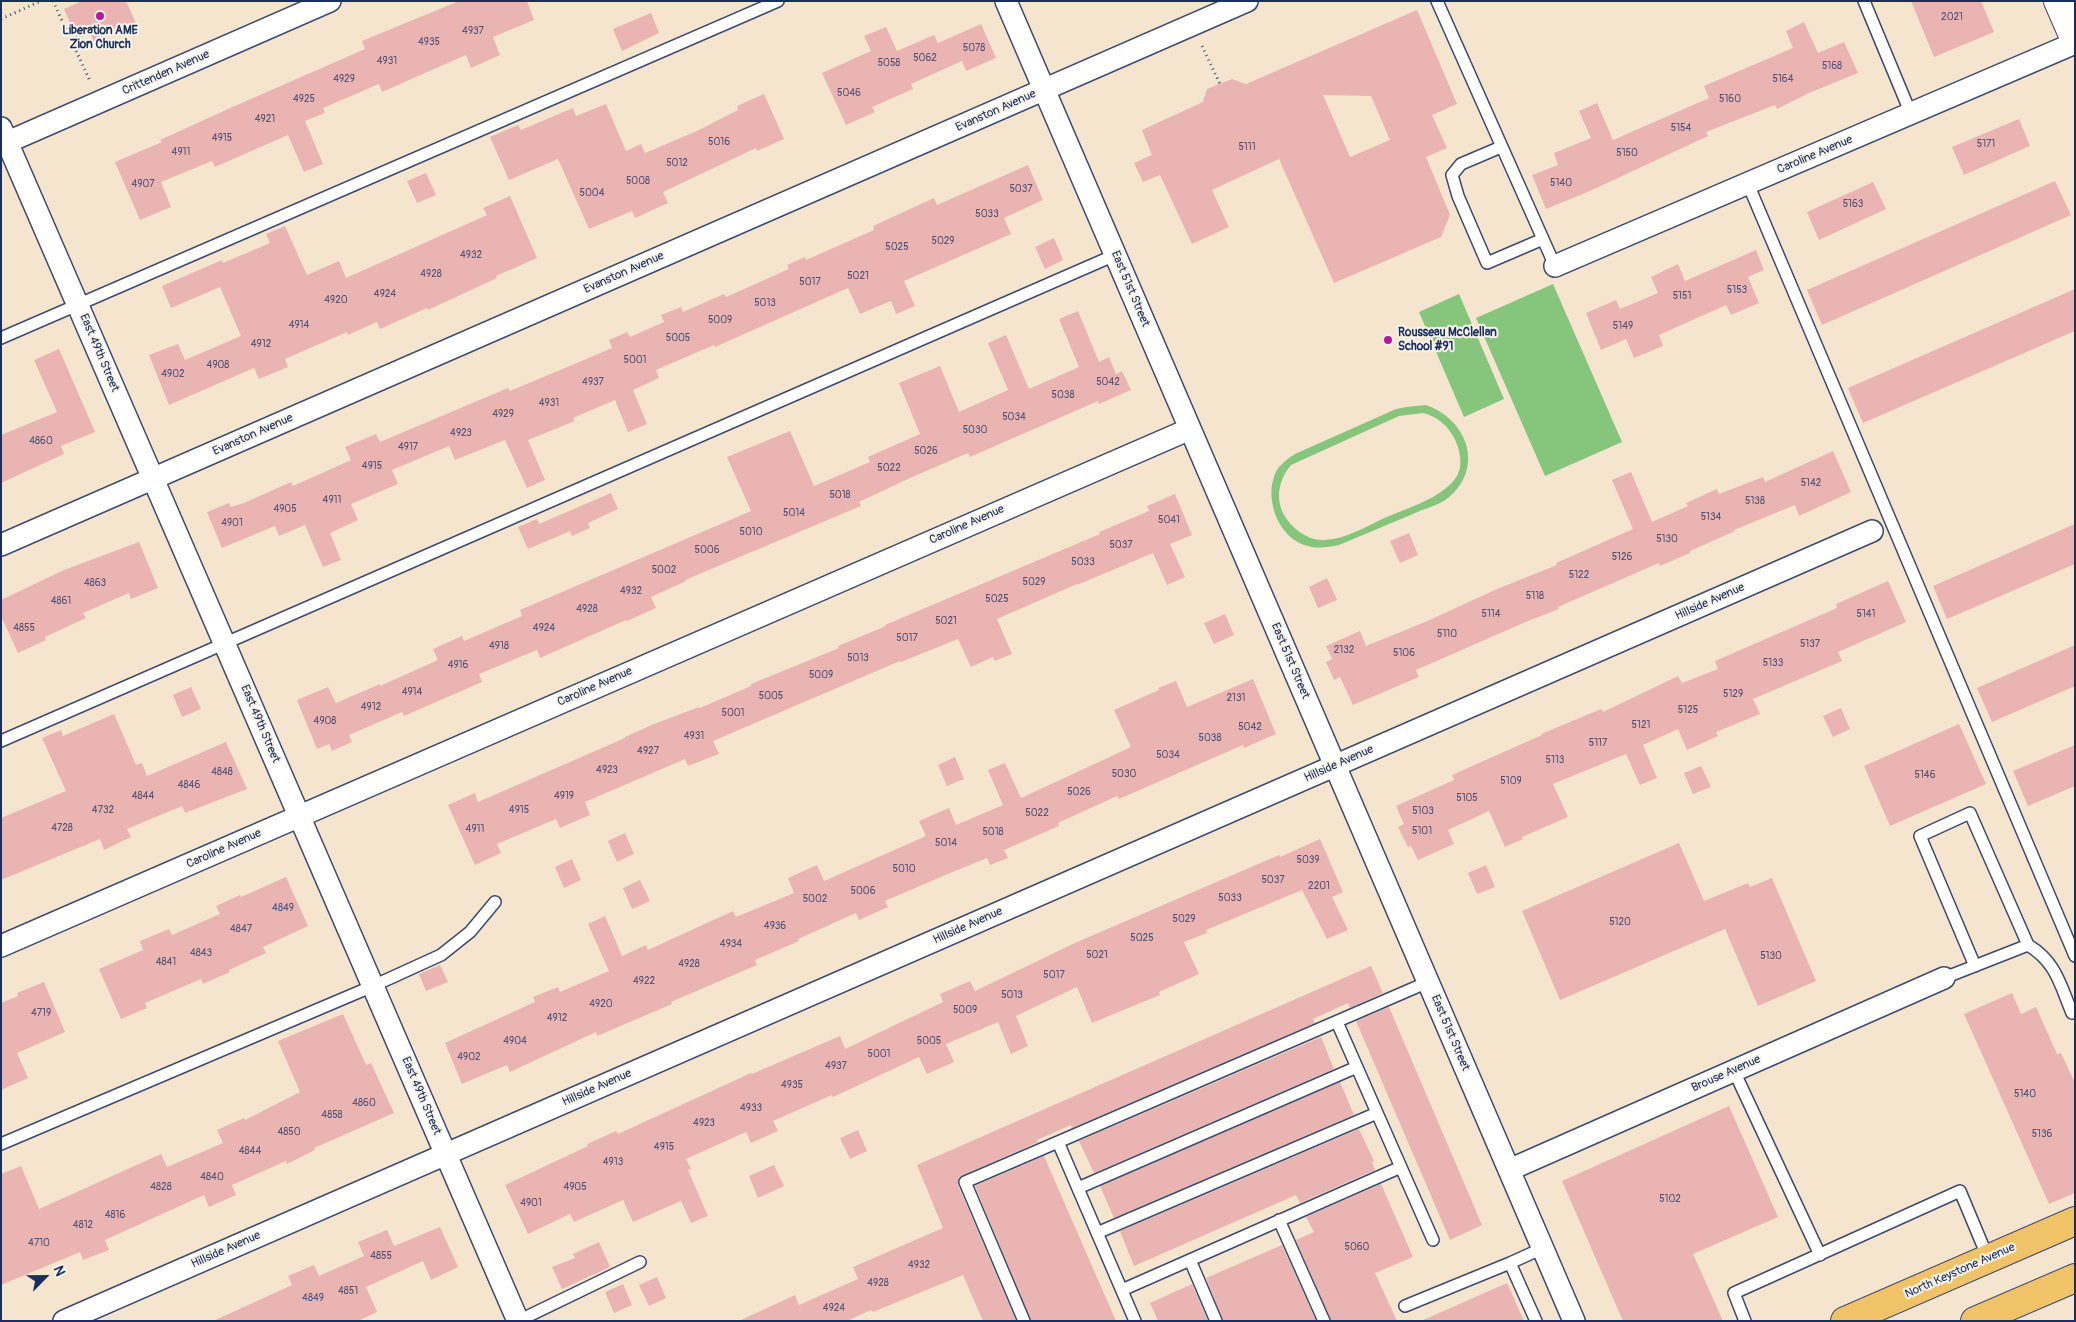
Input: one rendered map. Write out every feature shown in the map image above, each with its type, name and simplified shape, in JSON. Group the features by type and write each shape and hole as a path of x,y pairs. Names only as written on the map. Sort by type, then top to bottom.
{"main road":[{"name":"North Keystone Avenue","path":"1845,1321 2075,1221"},
{"path":"1975,1321 2075,1278"}],"street":[{"name":"Crittenden Avenue","path":"3,138 330,1"},
{"name":"East 51st Street","path":"1006,1 1574,1321"},
{"name":"Evanston Avenue","path":"1,545 1247,1"},
{"path":"2058,1 2075,41"},
{"name":"Caroline Avenue","path":"1555,266 1912,114 2075,41"},
{"name":"East 49th Street","path":"3,138 78,304 518,1321"},
{"name":"Caroline Avenue","path":"1,946 1190,428"},
{"name":"Hillside Avenue","path":"64,1321 1872,531"},
{"name":"Brouse Avenue","path":"1509,1170 1944,978"}],"lane":[{"path":"1,338 778,1"},
{"path":"1437,1 1555,266"},
{"path":"1864,1 1912,114"},
{"path":"1501,147 1461,164 1452,175 1458,196 1487,263 1542,239"},
{"path":"1748,184 2075,956"},
{"path":"1,741 1115,255"},
{"path":"1975,966 1920,836 1970,813 2028,945 2042,954 2054,968 2072,1013 2075,1012"},
{"path":"1,1144 373,986 441,955 470,932 495,902"},
{"path":"1944,978 2028,945"},
{"path":"1024,1321 965,1182 1428,982"},
{"path":"1337,1022 1433,1240"},
{"path":"1078,1188 1357,1067"},
{"path":"1734,1071 1820,1254"},
{"path":"1097,1232 1377,1113"},
{"path":"1058,1142 1135,1321"},
{"path":"1122,1290 1401,1167"},
{"path":"1745,1321 1734,1293 1960,1191 1988,1258"},
{"path":"1279,1220 1324,1321"},
{"path":"1405,1306 1543,1248"},
{"path":"1190,1260 1216,1321"},
{"path":"518,1321 640,1262"},
{"path":"1510,1263 1536,1321"}],"path":[{"path":"1,19 41,1"},
{"path":"53,1 91,81"},
{"path":"1201,44 1220,84"}],"green space":[{"path":"1553,284 1622,442 1545,476 1476,318"},
{"path":"1459,294 1504,399 1464,417 1419,312"},
{"path":"1426,405 1433,408 1445,415 1463,437 1468,452 1466,474 1454,493 1438,504 1339,545 1312,547 1298,542 1290,536 1277,519 1273,508 1272,487 1275,473 1280,466 1295,454 1396,409","holes":["1428,414 1436,418 1447,428 1459,450 1459,471 1455,479 1445,488 1421,503 1356,532 1330,540 1310,538 1287,520 1281,509 1279,495 1281,482 1291,465 1399,416"]}],"building":[{"name":"Liberation AME Zion Church","path":"82,1 126,1 136,23 94,42 90,33 77,39 64,9"},
{"path":"459,1 527,1 534,20 493,37 500,55 471,68 466,55 382,92 379,84 323,108 325,113 305,121 323,164 304,172 288,135 215,167 212,161 161,182 171,207 140,220 115,162 162,142 160,140 228,109 365,49 362,41"},
{"path":"1911,1 1981,1 1994,32 1934,57"},
{"path":"1417,10 1457,104 1432,115 1447,148 1426,157 1450,215 1441,237 1334,283 1279,159 1212,190 1229,227 1192,244 1160,175 1143,182 1134,163 1152,155 1142,130 1203,102 1207,89 1232,79 1246,84","holes":["1323,95 1371,96 1390,140 1350,157"]},
{"path":"651,13 659,33 622,51 613,29"},
{"path":"1804,22 1818,53 1844,42 1858,73 1809,93 1777,109 1775,105 1706,132 1708,136 1590,191 1546,209 1532,175 1558,165 1554,153 1591,138 1579,111 1597,103 1613,140 1709,98 1704,86 1793,48 1786,31"},
{"path":"981,24 996,58 966,71 962,61 911,84 913,89 872,107 875,112 846,125 822,73 871,51 864,36 886,27 897,51 934,35 938,43"},
{"path":"764,94 784,139 757,151 756,148 663,192 668,203 635,218 632,211 589,229 558,159 509,180 490,137 518,125 521,130 573,108 576,116 606,104 626,151 641,144 645,153 697,131 738,110 737,106"},
{"path":"2019,119 2030,146 1964,175 1952,147"},
{"path":"1028,165 1043,200 1004,218 1011,234 904,281 915,306 896,314 891,301 860,314 848,288 715,347 714,345 656,370 659,378 633,390 647,424 628,432 615,400 573,418 575,421 528,440 545,480 527,488 505,440 455,460 449,446 392,470 398,484 351,504 358,520 330,533 341,560 323,567 305,525 279,536 275,526 222,548 207,512 229,503 231,507 244,503 291,482 293,486 351,460 345,447 376,434 380,442 508,388 510,391 612,348 609,340 627,332 630,337 664,322 661,315 681,307 683,312 724,294 726,297 789,269 787,265 805,257 806,260 874,230 873,226 934,198 937,205"},
{"path":"426,173 436,195 417,203 407,181"},
{"path":"2055,181 2071,215 1822,325 1807,290"},
{"path":"1873,182 1886,209 1819,240 1807,212"},
{"path":"510,196 537,258 428,310 427,308 380,329 377,322 348,335 347,332 285,359 288,367 259,379 254,368 169,405 149,355 178,344 185,360 241,336 220,287 171,308 162,286 222,260 223,263 270,243 266,234 285,226 307,275 339,261 346,278 487,215 483,208"},
{"path":"1054,238 1063,260 1045,269 1035,247"},
{"path":"1756,250 1764,270 1748,277 1759,303 1731,315 1726,305 1659,335 1663,346 1634,358 1626,339 1601,350 1586,313 1616,300 1620,309 1658,293 1651,277 1678,264 1685,281"},
{"path":"2075,289 2075,331 1863,423 1848,388"},
{"path":"1078,311 1099,362 1109,357 1116,374 1122,371 1131,390 1099,404 1098,401 970,457 968,453 910,478 859,502 861,506 685,580 651,597 656,608 540,658 537,650 479,674 482,682 404,716 402,712 349,735 352,742 332,751 329,744 317,749 297,700 328,687 336,703 380,684 380,686 438,660 433,649 462,636 464,641 522,616 520,610 751,511 727,457 790,431 814,486 870,462 868,457 920,434 899,383 940,366 959,412 1008,390 988,343 1006,335 1029,389 1079,367 1059,319"},
{"path":"59,349 95,432 61,446 64,454 1,483 1,435 57,412 34,360"},
{"path":"1833,451 1851,492 1799,516 1795,505 1734,530 1690,551 1690,553 1660,566 1659,563 1558,607 1559,609 1416,670 1419,677 1353,705 1340,677 1334,680 1326,662 1332,659 1326,646 1360,631 1366,646 1557,565 1556,563 1633,529 1612,480 1631,472 1652,522 1688,506 1686,503 1717,489 1719,494 1763,477 1765,482"},
{"path":"611,493 618,509 588,523 590,528 572,536 570,531 528,549 518,527 537,519 539,524"},
{"path":"1175,494 1192,535 1170,544 1185,577 1167,585 1153,553 997,619 1012,654 995,661 993,657 971,667 958,639 900,661 713,741 719,754 688,766 685,759 585,802 590,815 560,828 556,819 497,844 501,853 475,865 448,805 475,793 478,802 654,724 700,708 751,686 751,684 839,648 838,646 885,625 1100,534 1099,532 1149,511 1147,506"},
{"path":"2075,524 2075,564 1947,619 1933,586"},
{"path":"1409,533 1418,555 1400,563 1390,541"},
{"path":"139,542 158,588 131,599 129,593 83,613 86,618 45,637 46,640 18,653 1,616 1,600 64,570"},
{"path":"1327,578 1337,600 1318,608 1309,587"},
{"path":"1888,581 1906,622 1838,652 1842,661 1753,699 1760,714 1716,732 1718,736 1687,750 1678,729 1643,745 1657,778 1640,785 1626,754 1553,784 1568,817 1522,837 1523,839 1505,847 1489,811 1448,830 1454,844 1418,860 1411,846 1408,847 1398,827 1404,824 1396,806 1454,780 1452,775 1541,734 1601,709 1603,712 1678,676 1682,683 1718,669 1715,661 1837,608 1836,604"},
{"path":"1225,614 1234,635 1214,644 1204,623"},
{"path":"2075,645 2075,686 1992,722 1977,688"},
{"path":"1253,679 1276,734 1244,748 1243,745 1119,799 1117,796 1058,823 1059,826 1004,850 1008,858 990,865 987,858 943,876 885,901 888,907 859,920 856,913 755,960 757,965 671,1002 672,1004 597,1036 596,1032 510,1072 507,1065 462,1084 445,1043 535,1002 533,997 558,987 560,992 609,971 588,924 605,916 622,956 646,945 648,950 733,911 736,917 794,893 788,878 817,865 824,881 926,836 919,821 949,808 956,825 1003,805 988,770 1005,763 1021,798 1131,747 1114,710 1159,690 1158,688 1176,681 1187,707"},
{"path":"191,687 201,709 182,717 173,695"},
{"path":"1841,708 1850,729 1833,737 1823,716"},
{"path":"114,714 136,765 142,763 147,776 226,742 247,789 185,813 182,806 127,829 131,837 104,850 100,839 1,880 1,818 66,791 42,738 61,730 63,736"},
{"path":"1959,724 1986,784 1890,826 1864,766"},
{"path":"2075,745 2075,786 2028,806 2013,771"},
{"path":"955,757 964,779 947,786 938,765"},
{"path":"1701,766 1711,787 1693,794 1684,773"},
{"path":"625,833 634,854 617,862 608,841"},
{"path":"1320,839 1343,892 1332,897 1348,930 1327,939 1302,890 1206,930 1207,933 1184,942 1199,974 1159,992 1160,995 1092,1023 1077,987 1016,1016 1028,1046 1011,1054 998,1022 946,1044 954,1062 927,1074 919,1057 833,1097 832,1095 773,1121 778,1131 751,1143 746,1132 686,1159 691,1169 688,1170 708,1216 691,1223 681,1201 633,1222 623,1200 574,1222 570,1214 528,1234 505,1185 616,1131 618,1134 751,1073 840,1036 845,1049 943,1002 940,994 970,981 975,991 1075,943"},
{"path":"1679,843 1704,901 1748,883 1750,887 1772,878 1816,981 1758,1006 1725,929 1560,1000 1522,911"},
{"path":"572,859 581,880 564,888 555,867"},
{"path":"1486,865 1495,887 1477,894 1468,873"},
{"path":"286,877 308,926 263,947 266,953 229,970 230,972 203,984 201,979 145,1003 147,1008 121,1019 99,969 143,950 140,941 169,929 172,935 220,914 216,906"},
{"path":"640,880 650,901 632,909 623,888"},
{"path":"440,965 448,982 426,991 419,974"},
{"path":"1371,966 1383,993 1350,1008 1348,1003 1313,1019 1315,1023 1072,1128 1071,1125 1037,1140 1038,1142 959,1177 958,1185 1016,1321 983,1321 963,1275 847,1321 739,1321 795,1295 799,1305 858,1279 853,1267 943,1228 917,1165"},
{"path":"44,982 65,1032 17,1053 28,1078 1,1090 1,1003 18,996 17,993"},
{"path":"2012,993 2021,1014 2036,1007 2057,1054 2061,1053 2075,1083 2075,1193 2049,1204 1964,1014"},
{"path":"1389,1007 1482,1225 1450,1240 1356,1021"},
{"path":"343,1014 366,1065 371,1063 394,1113 314,1148 315,1150 287,1164 286,1161 232,1185 236,1195 209,1207 204,1195 105,1240 109,1250 83,1260 80,1252 1,1285 1,1174 21,1166 39,1209 161,1154 167,1167 223,1143 217,1130 244,1118 245,1120 300,1092 278,1041"},
{"path":"1321,1037 1334,1069 1094,1173 1079,1141"},
{"path":"1340,1082 1354,1115 1114,1218 1100,1186"},
{"path":"1729,1106 1778,1217 1693,1254 1723,1321 1623,1321 1562,1181"},
{"path":"1359,1129 1374,1161 1372,1162 1375,1170 1300,1203 1296,1195 1134,1266 1120,1231"},
{"path":"858,1130 867,1151 850,1159 840,1138"},
{"path":"1044,1156 1116,1321 1031,1321 975,1186"},
{"path":"774,1165 784,1186 758,1198 749,1176"},
{"path":"1381,1184 1413,1257 1375,1273 1397,1321 1331,1321 1296,1240 1314,1232 1306,1217"},
{"path":"440,1227 458,1267 431,1280 423,1261 366,1287 377,1312 358,1321 213,1321 292,1285 288,1276 314,1265 319,1276 364,1256 358,1242 387,1230 394,1246"},
{"path":"599,1242 610,1267 562,1289 552,1267 575,1258 573,1254"},
{"path":"1282,1245 1316,1321 1223,1321 1206,1278"},
{"path":"657,1277 666,1298 649,1306 639,1285"},
{"path":"1507,1283 1524,1321 1421,1321"},
{"path":"623,1284 632,1305 614,1313 605,1292"},
{"path":"1192,1284 1208,1321 1158,1321 1150,1303"}],"place":[{"name":"Liberation AME Zion Church","path":"100,16"},
{"name":"Rousseau McClellan School #91","path":"1388,340"}]}
